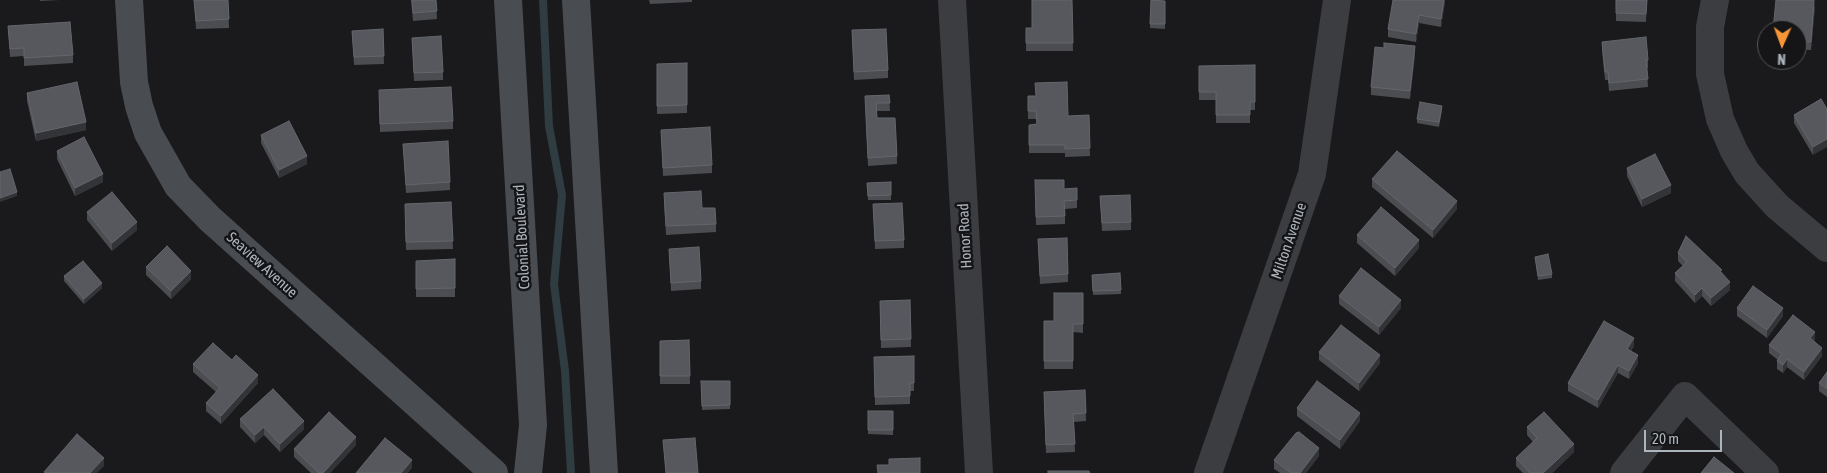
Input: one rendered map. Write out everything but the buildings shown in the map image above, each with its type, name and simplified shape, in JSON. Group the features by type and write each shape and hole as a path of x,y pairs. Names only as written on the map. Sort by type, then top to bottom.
{"street":[{"name":"Seaview Avenue","path":"129,0 134,82 139,106 148,133 178,186 210,219 494,473"},
{"name":"Colonial Boulevard","path":"508,0 533,425 528,473"},
{"path":"576,0 604,473"},
{"name":"Honor Road","path":"952,0 979,473"},
{"name":"Milton Avenue","path":"1208,473 1312,174 1337,0"},
{"path":"1714,0 1710,27 1710,74 1720,119 1734,151 1747,173 1777,206 1827,248"},
{"path":"1624,473 1685,396 1765,473"}],"waterway":[{"path":"543,0 549,126 562,195 554,284 565,371 571,473"}]}
